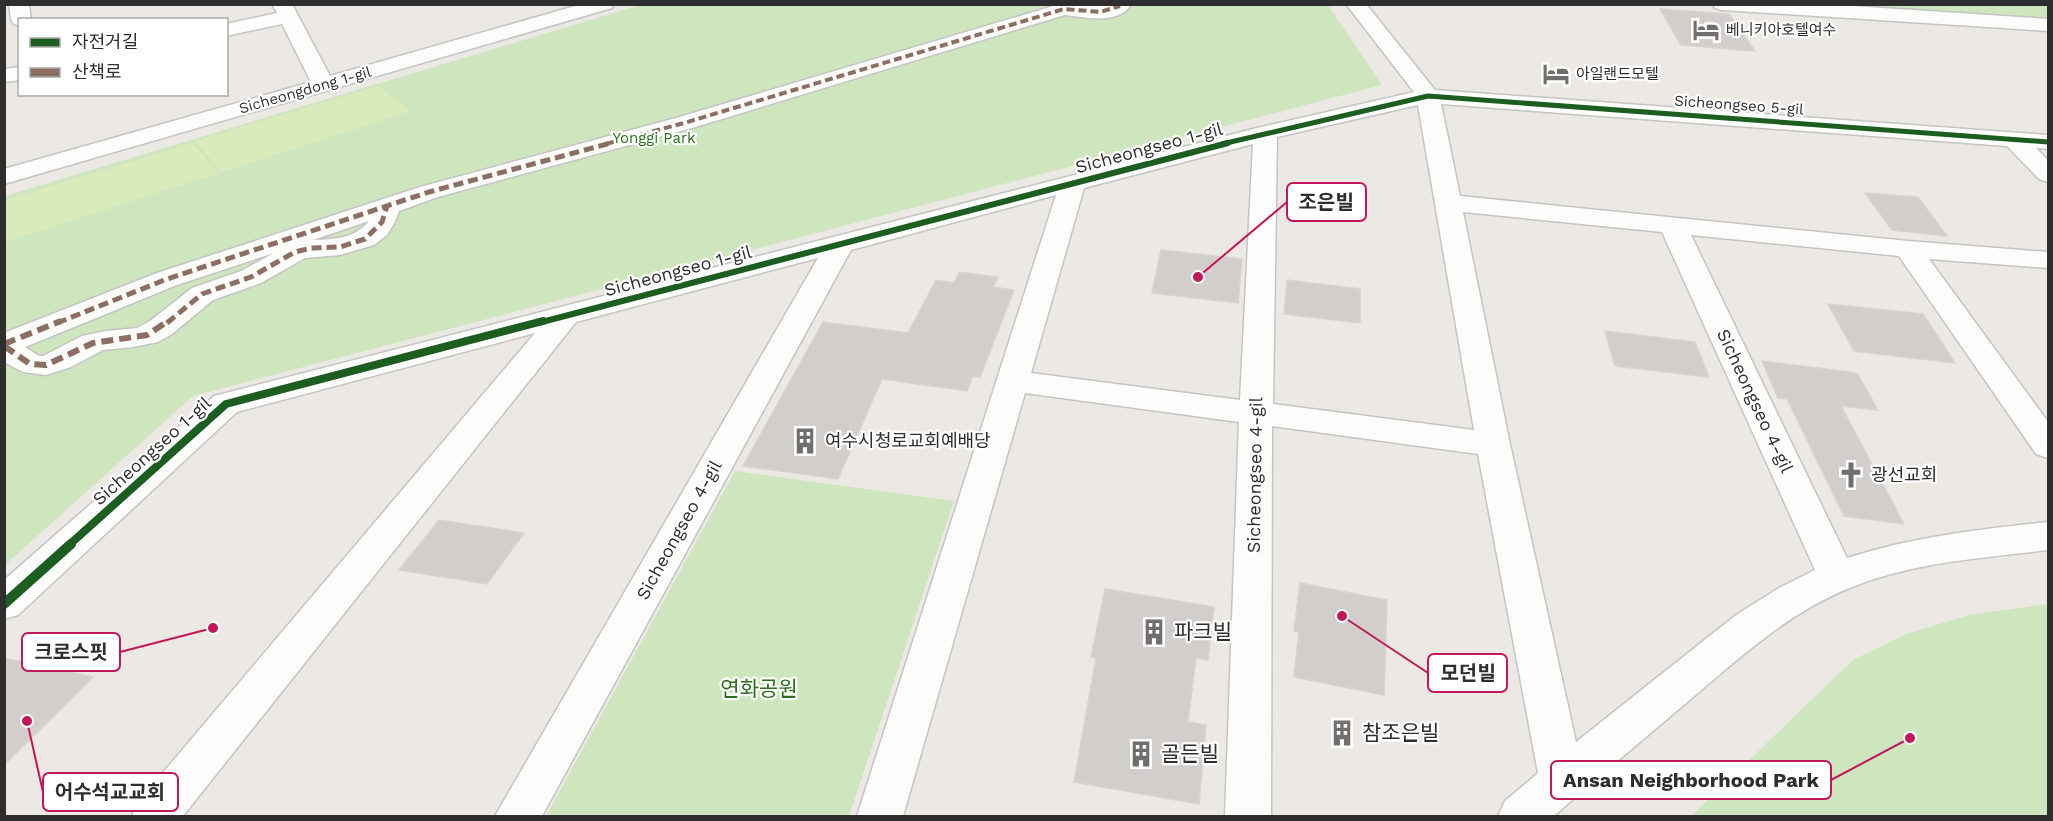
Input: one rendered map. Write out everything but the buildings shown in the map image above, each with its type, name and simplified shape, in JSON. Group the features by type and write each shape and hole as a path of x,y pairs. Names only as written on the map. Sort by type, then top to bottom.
{"street":[{"name":"Sicheongdong 1-gil","path":"4,177 605,4"},
{"path":"1355,4 1428,96 1493,444 1562,780"},
{"path":"1722,4 2049,26"},
{"path":"4,345 167,279 429,192 684,123 1064,9 1096,13 1111,12 1120,6"},
{"path":"228,29 285,11 324,85"},
{"name":"Sicheongseo 1-gil","path":"4,604 226,404 1265,133 1428,96"},
{"name":"Sicheongseo 5-gil","path":"1428,96 2049,142"},
{"name":"Sicheongseo 4-gil","path":"1248,816 1256,413 1265,133"},
{"path":"2013,139 2049,174"},
{"path":"880,816 1014,381 1072,183"},
{"path":"1449,203 1908,249 2049,260"},
{"path":"4,345 32,366 42,366 95,342 147,335 163,327 186,304 198,296 261,273 302,249 339,247 357,243 374,232 386,219 387,206"},
{"name":"Sicheongseo 4-gil","path":"1673,226 1837,577"},
{"name":"Sicheongseo 4-gil","path":"518,816 840,244"},
{"path":"1908,249 2049,446"},
{"path":"155,816 566,315"},
{"path":"1014,381 1493,444"},
{"path":"1521,816 1761,617 1837,577 1915,554 2049,536"}],"green space":[{"name":"Yonggi Park","path":"640,5 1328,5 1382,85 193,396 5,565 5,196"},
{"path":"1808,5 2048,5 2048,20"},
{"path":"378,86 411,111 222,172 194,141"},
{"path":"192,143 219,173 5,242 5,200"},
{"name":"연화공원","path":"735,471 954,501 849,816 546,816"},
{"path":"2048,604 2048,816 1691,816 1853,660 1906,634 1969,615"}],"marked path":[{"path":"4,344 167,279 429,192 684,123 1064,9 1100,12 1120,6"},
{"path":"4,346 25,362 39,366 53,363 93,343 147,335 161,327 190,301 202,294 251,277 295,252 311,248 340,247 365,239 382,222 387,206"}],"cycle path":[{"path":"4,604 226,404 1265,133 1428,96 2048,142"}],"place":[{"name":"베니키아호텔여수","path":"1706,30"},
{"name":"아일랜드모텔","path":"1556,74"},
{"name":"조은빌","path":"1198,277"},
{"name":"여수시청로교회예배당","path":"805,441"},
{"name":"광선교회","path":"1851,475"},
{"name":"모던빌","path":"1342,616"},
{"name":"크로스핏","path":"213,628"},
{"name":"파크빌","path":"1154,632"},
{"name":"어수석교교회","path":"27,721"},
{"name":"참조은빌","path":"1342,733"},
{"name":"Ansan Neighborhood Park","path":"1910,738"},
{"name":"골든빌","path":"1141,754"}]}
